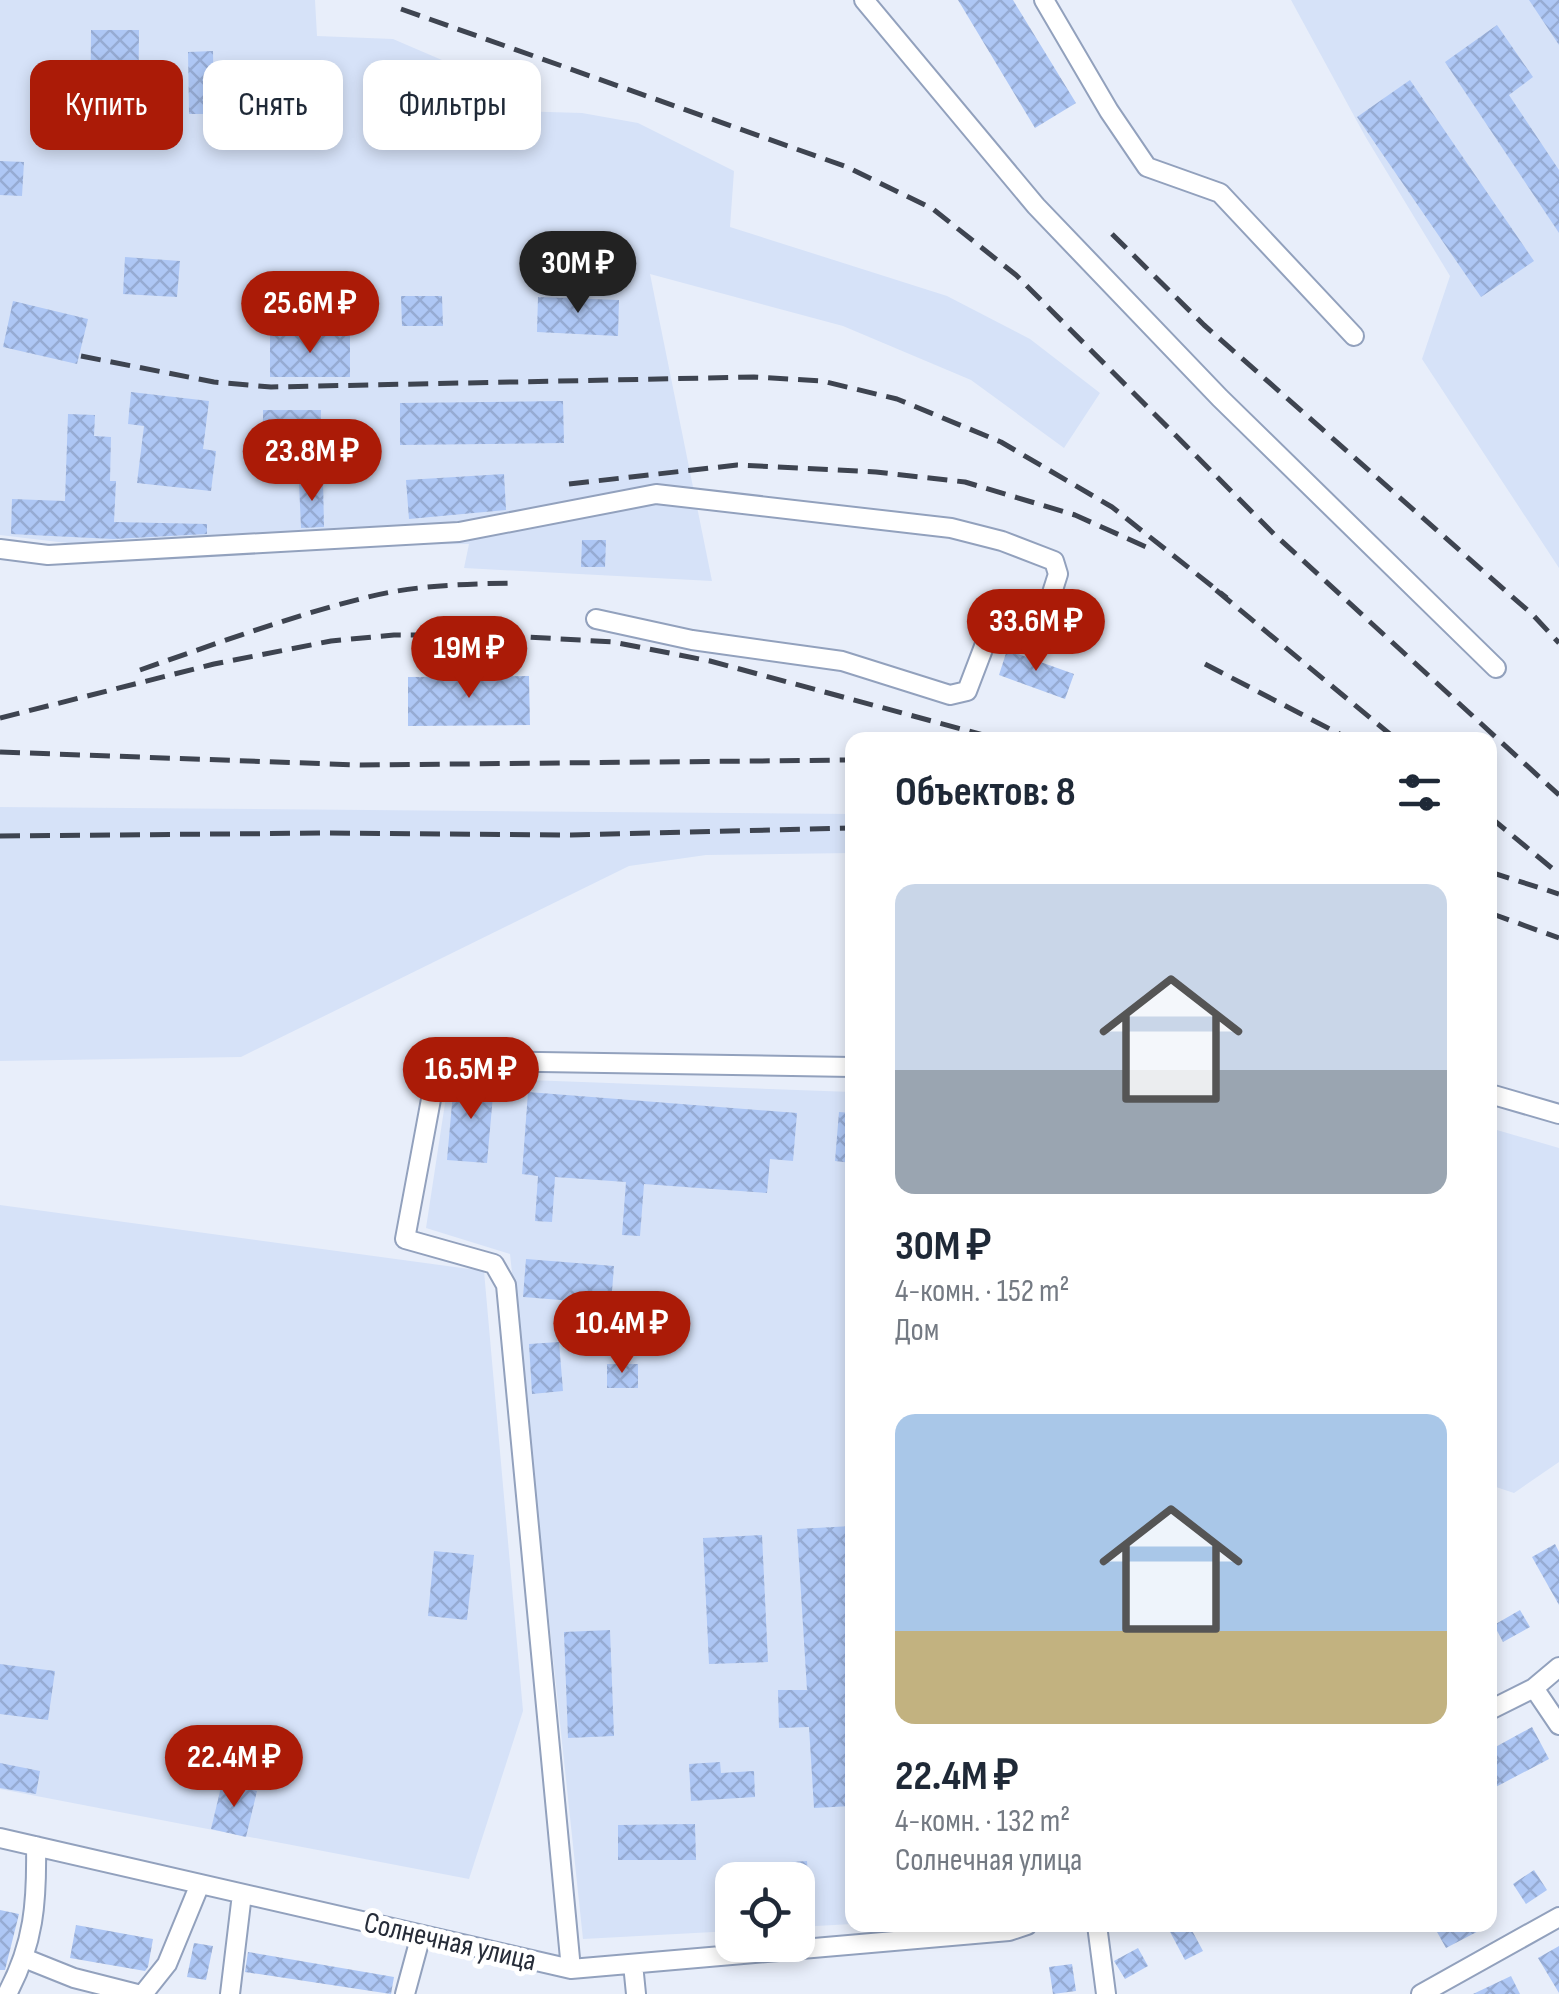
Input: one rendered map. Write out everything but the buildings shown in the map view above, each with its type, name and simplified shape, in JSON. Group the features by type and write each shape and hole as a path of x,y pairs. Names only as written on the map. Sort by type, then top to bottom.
{"street":[{"path":"864,0 1049,220 1220,398 1496,668"},
{"path":"1044,0 1147,167 1220,193 1354,336"},
{"path":"0,549 48,555 388,538 459,532 656,494 952,528 1002,541 1054,561 1058,574 1045,616 1014,622 988,636 967,691 950,695 842,661 692,640 596,619"},
{"path":"571,1969 506,1285 494,1264 405,1239 436,1068 472,1061 845,1067"},
{"path":"1497,1096 1559,1114"},
{"path":"1497,1706 1534,1688 1559,1667"},
{"path":"1534,1688 1559,1726"},
{"name":"Солнечная улица","path":"0,1838 571,1969 987,1932"},
{"path":"7,1994 24,1958 37,1905 36,1846"},
{"path":"24,1958 74,1978 140,1994 166,1964 200,1884"},
{"path":"230,1994 242,1894"},
{"path":"1421,1994 1559,1917"},
{"path":"1098,1932 1106,1994"},
{"path":"406,1994 421,1935"},
{"path":"633,1964 636,1994"}],"shaded area":[{"path":"0,0 315,0 317,36 393,39 442,60 363,60 363,150 541,150 541,112 582,113 638,123 734,171 730,227 947,296 1030,339 1100,393 1064,448 971,380 843,326 650,274 712,581 464,568 469,544 100,547 0,535"},
{"path":"1291,0 1559,0 1559,568 1422,359 1450,276 1365,136"},
{"path":"0,807 845,814 845,853 706,855 629,866 241,1057 0,1061"},
{"path":"449,1077 845,1092 845,1924 815,1926 815,1862 715,1862 715,1932 583,1939 510,1254 426,1228"},
{"path":"1497,1130 1559,1148 1559,1462 1514,1493 1497,1487"},
{"path":"0,1205 484,1271 523,1711 469,1879 0,1789"}],"railway":[{"path":"401,9 847,167 933,209 1016,275 1274,534 1490,732"},
{"path":"1112,234 1204,325 1533,615 1559,643"},
{"path":"81,356 214,382 271,387 754,377 822,381 897,399 1001,442 1112,507 1227,598"},
{"path":"569,484 737,465 876,472 965,482 1075,515 1153,550"},
{"path":"140,670 368,597 423,588 514,583"},
{"path":"1216,590 1387,732"},
{"path":"0,718 214,664 331,641 394,635 494,635 613,642 710,661 972,732"},
{"path":"1205,664 1336,732"},
{"path":"1497,738 1559,795"},
{"path":"0,752 360,765 845,760"},
{"path":"1497,823 1559,874"},
{"path":"0,836 571,835 845,828"},
{"path":"1497,874 1559,894"},
{"path":"1497,916 1559,938"}]}
